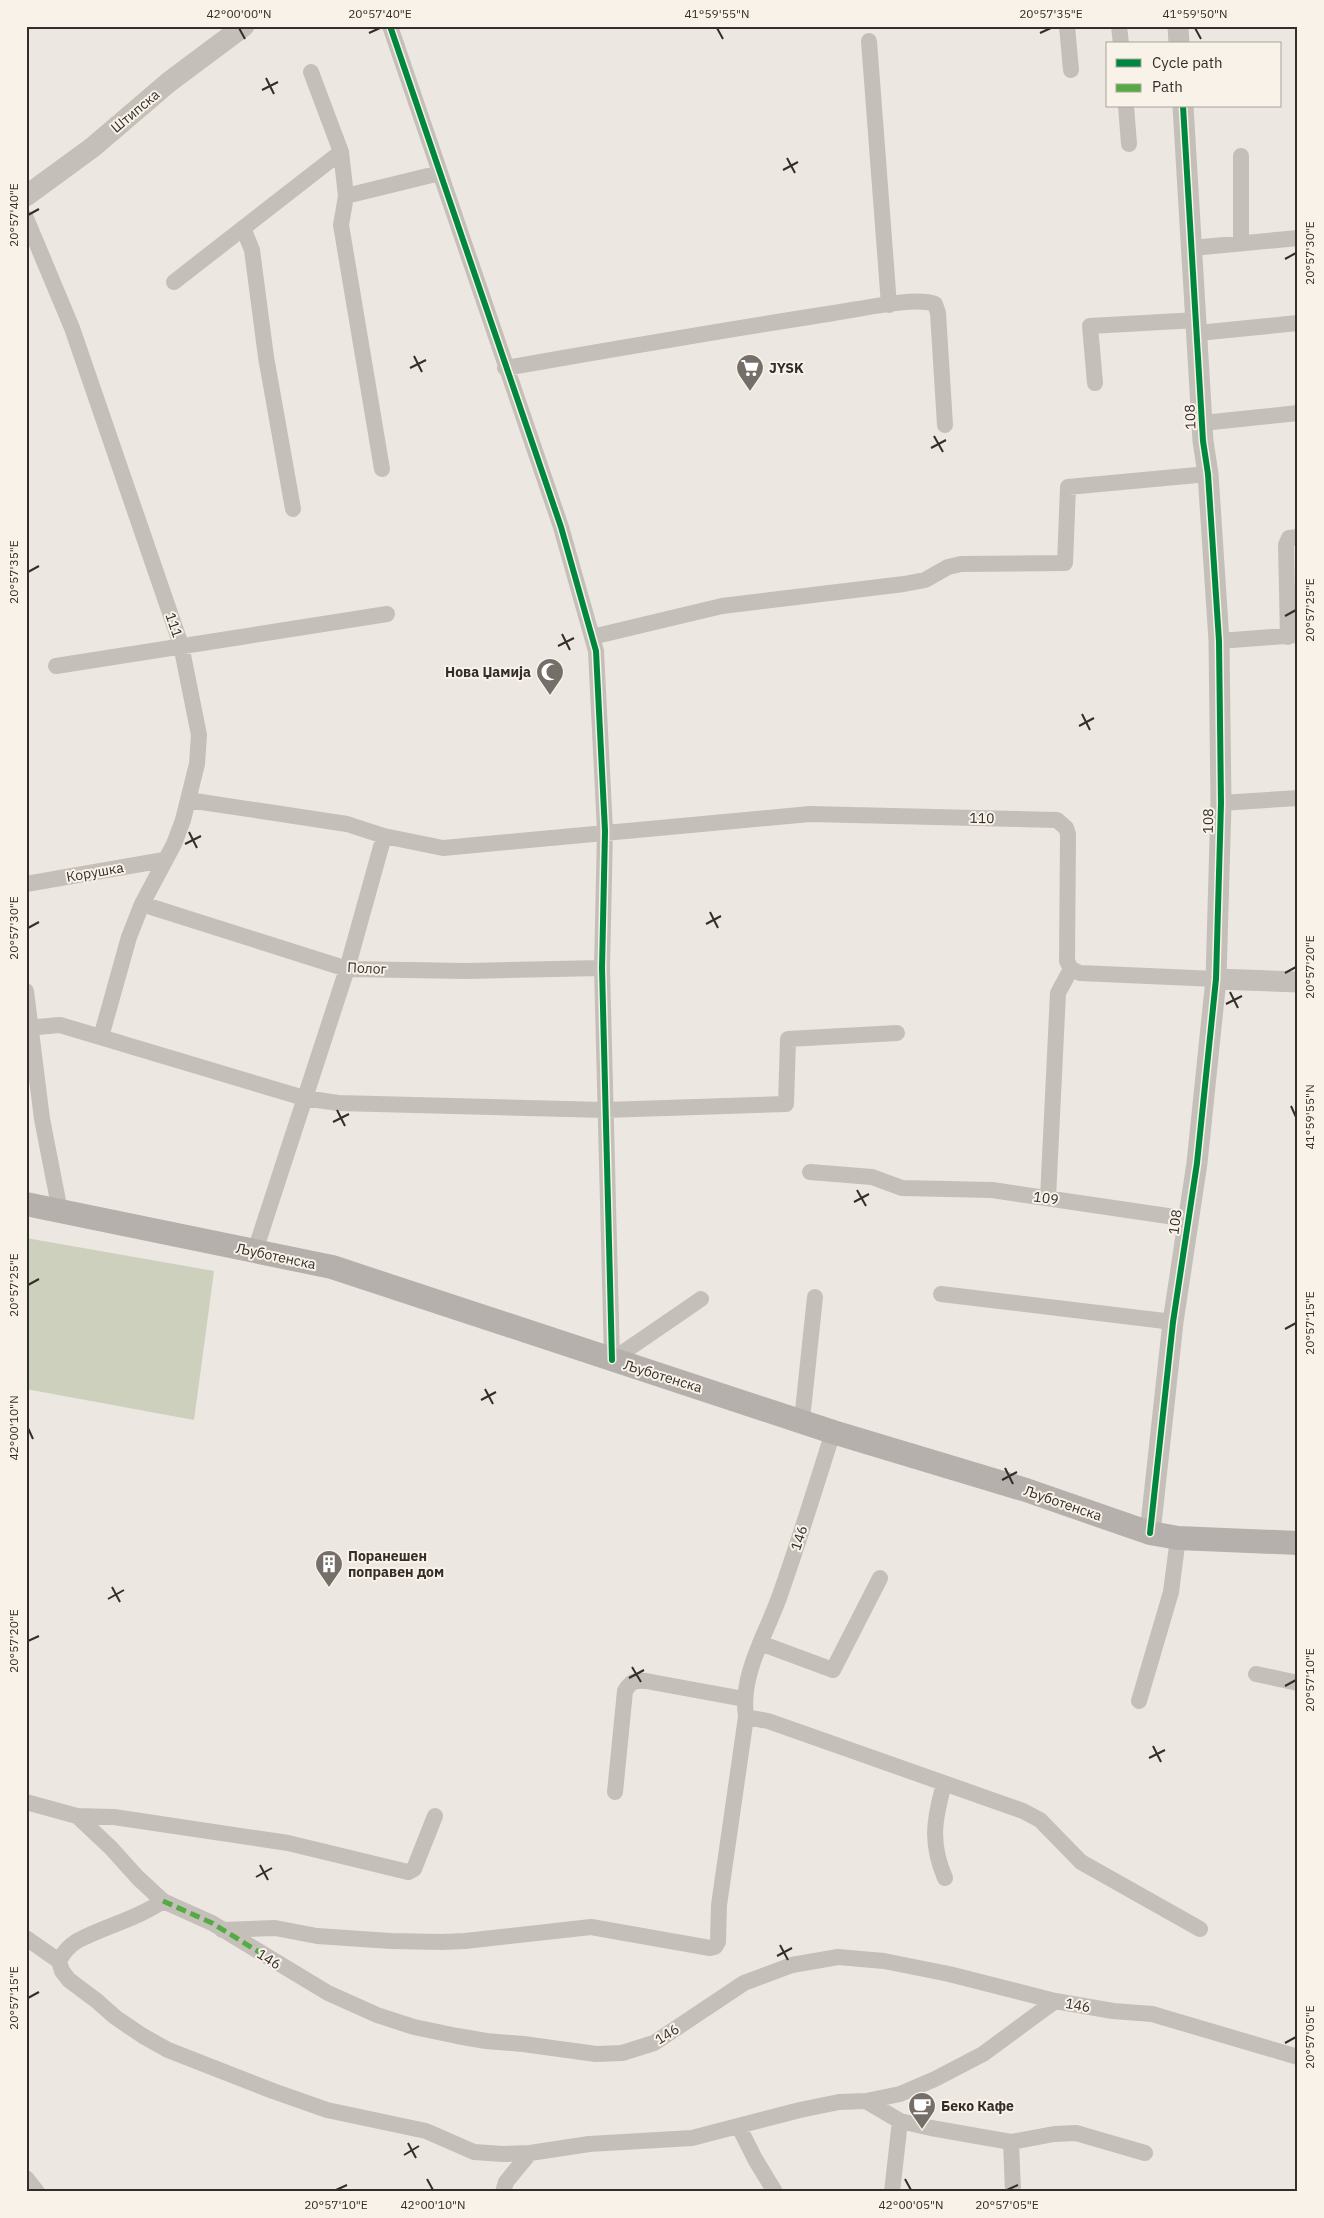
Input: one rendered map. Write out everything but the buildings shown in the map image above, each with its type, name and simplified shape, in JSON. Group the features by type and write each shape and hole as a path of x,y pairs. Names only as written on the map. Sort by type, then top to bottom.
{"main road":[{"name":"Љуботенска","path":"26,1204 332,1267 612,1360 802,1420 833,1432 1026,1490 1150,1533 1178,1538 1298,1543"}],"street":[{"name":"Штипска","path":"26,196 93,147 169,82 244,26"},
{"path":"390,26 505,368 561,527 596,651 605,831 602,968 612,1360"},
{"path":"1067,26 1071,70"},
{"path":"1119,26 1121,42"},
{"path":"1178,26 1179,42"},
{"path":"869,41 890,305"},
{"path":"310,72 340,152 346,196 341,225 382,469"},
{"path":"1126,108 1129,144"},
{"name":"108","path":"1150,1533 1173,1322 1202,1117 1216,979 1221,803 1219,641 1183,108"},
{"path":"174,282 340,152"},
{"path":"1241,156 1241,243"},
{"path":"346,196 440,173"},
{"name":"111","path":"26,218 75,337 181,645 200,735 197,764 177,836 142,904 129,937 101,1037"},
{"path":"243,228 252,250 266,357 293,509"},
{"path":"1192,248 1298,238"},
{"path":"505,368 702,333 928,301 934,304 938,313 945,425"},
{"path":"1095,383 1090,326 1198,327 1298,323"},
{"path":"1203,423 1298,413"},
{"path":"592,637 722,606 925,580 948,567 961,564 1065,563 1068,487 1208,474"},
{"path":"1219,641 1293,636 1286,545 1290,538 1298,537"},
{"path":"56,666 387,614"},
{"path":"1221,803 1298,798"},
{"path":"188,800 347,824 384,836 443,848 605,831"},
{"name":"110","path":"605,831 810,814 1057,820 1066,828 1068,834 1067,961 1071,969"},
{"path":"255,1251 348,969 384,836"},
{"name":"Корушка","path":"26,884 164,860"},
{"name":"Полог","path":"142,904 348,969 467,971 602,968"},
{"path":"1048,1198 1058,993 1071,969 1080,973 1298,982"},
{"path":"26,992 28,1028 42,1119 60,1211"},
{"path":"28,1028 60,1025 304,1098 338,1103 605,1110 786,1104 788,1039 897,1033"},
{"name":"109","path":"810,1172 872,1177 902,1188 992,1190 1188,1219"},
{"path":"941,1294 1173,1322"},
{"path":"802,1420 815,1297"},
{"path":"612,1360 701,1299"},
{"name":"146","path":"222,1930 275,1928 317,1936 442,1942 591,1927 710,1948 715,1947 718,1942 719,1905 746,1717 744,1700 752,1665 779,1599 833,1432"},
{"path":"1139,1701 1171,1592 1178,1538"},
{"path":"760,1643 833,1670 880,1578"},
{"path":"1256,1674 1298,1683"},
{"path":"615,1792 625,1691 630,1683 637,1680 646,1681 744,1700"},
{"path":"746,1717 768,1721 1023,1811 1040,1820 1081,1862 1200,1929"},
{"path":"944,1784 937,1810 935,1836 937,1860 945,1878"},
{"name":"146","path":"26,1802 77,1816 114,1817 288,1843 408,1872 414,1869 434,1816"},
{"name":"146","path":"77,1816 111,1848 138,1878 163,1900 222,1930 306,1980 377,2015 414,2027 486,2041 596,2054 622,2053 654,2043 744,1983 792,1965 838,1957 884,1961 940,1972 1055,2000 1113,2011 1152,2014 1298,2057"},
{"path":"59,1961 64,1953 76,1942 134,1918 163,1900"},
{"path":"26,1938 59,1961 62,1972 69,1980 122,2022 168,2050 327,2110 426,2131 474,2152 503,2154 530,2153 589,2144 692,2138 838,2102 866,2101 900,2094 935,2079 984,2054 1055,2000"},
{"path":"866,2101 900,2122 1011,2142 1054,2134 1076,2133 1145,2153"},
{"path":"892,2192 900,2122"},
{"path":"739,2127 755,2159 775,2192"},
{"path":"1011,2142 1013,2192"},
{"path":"503,2192 506,2182 530,2153"},
{"path":"26,2178 37,2192"}],"green space":[{"path":"26,1238 214,1271 194,1420 26,1389"}],"marked path":[{"path":"163,1901 212,1923 259,1952"}],"cycle path":[{"path":"390,26 561,527 596,651 605,831 602,968 612,1360"},
{"path":"1150,1533 1173,1322 1197,1163 1216,979 1221,803 1219,641 1208,474 1203,441 1183,108"}],"place":[{"name":"JYSK","path":"750,392"},
{"name":"Нова Џамија","path":"550,696"},
{"name":"Поранешен поправен дом","path":"329,1588"},
{"name":"Беко Кафе","path":"922,2130"}]}
